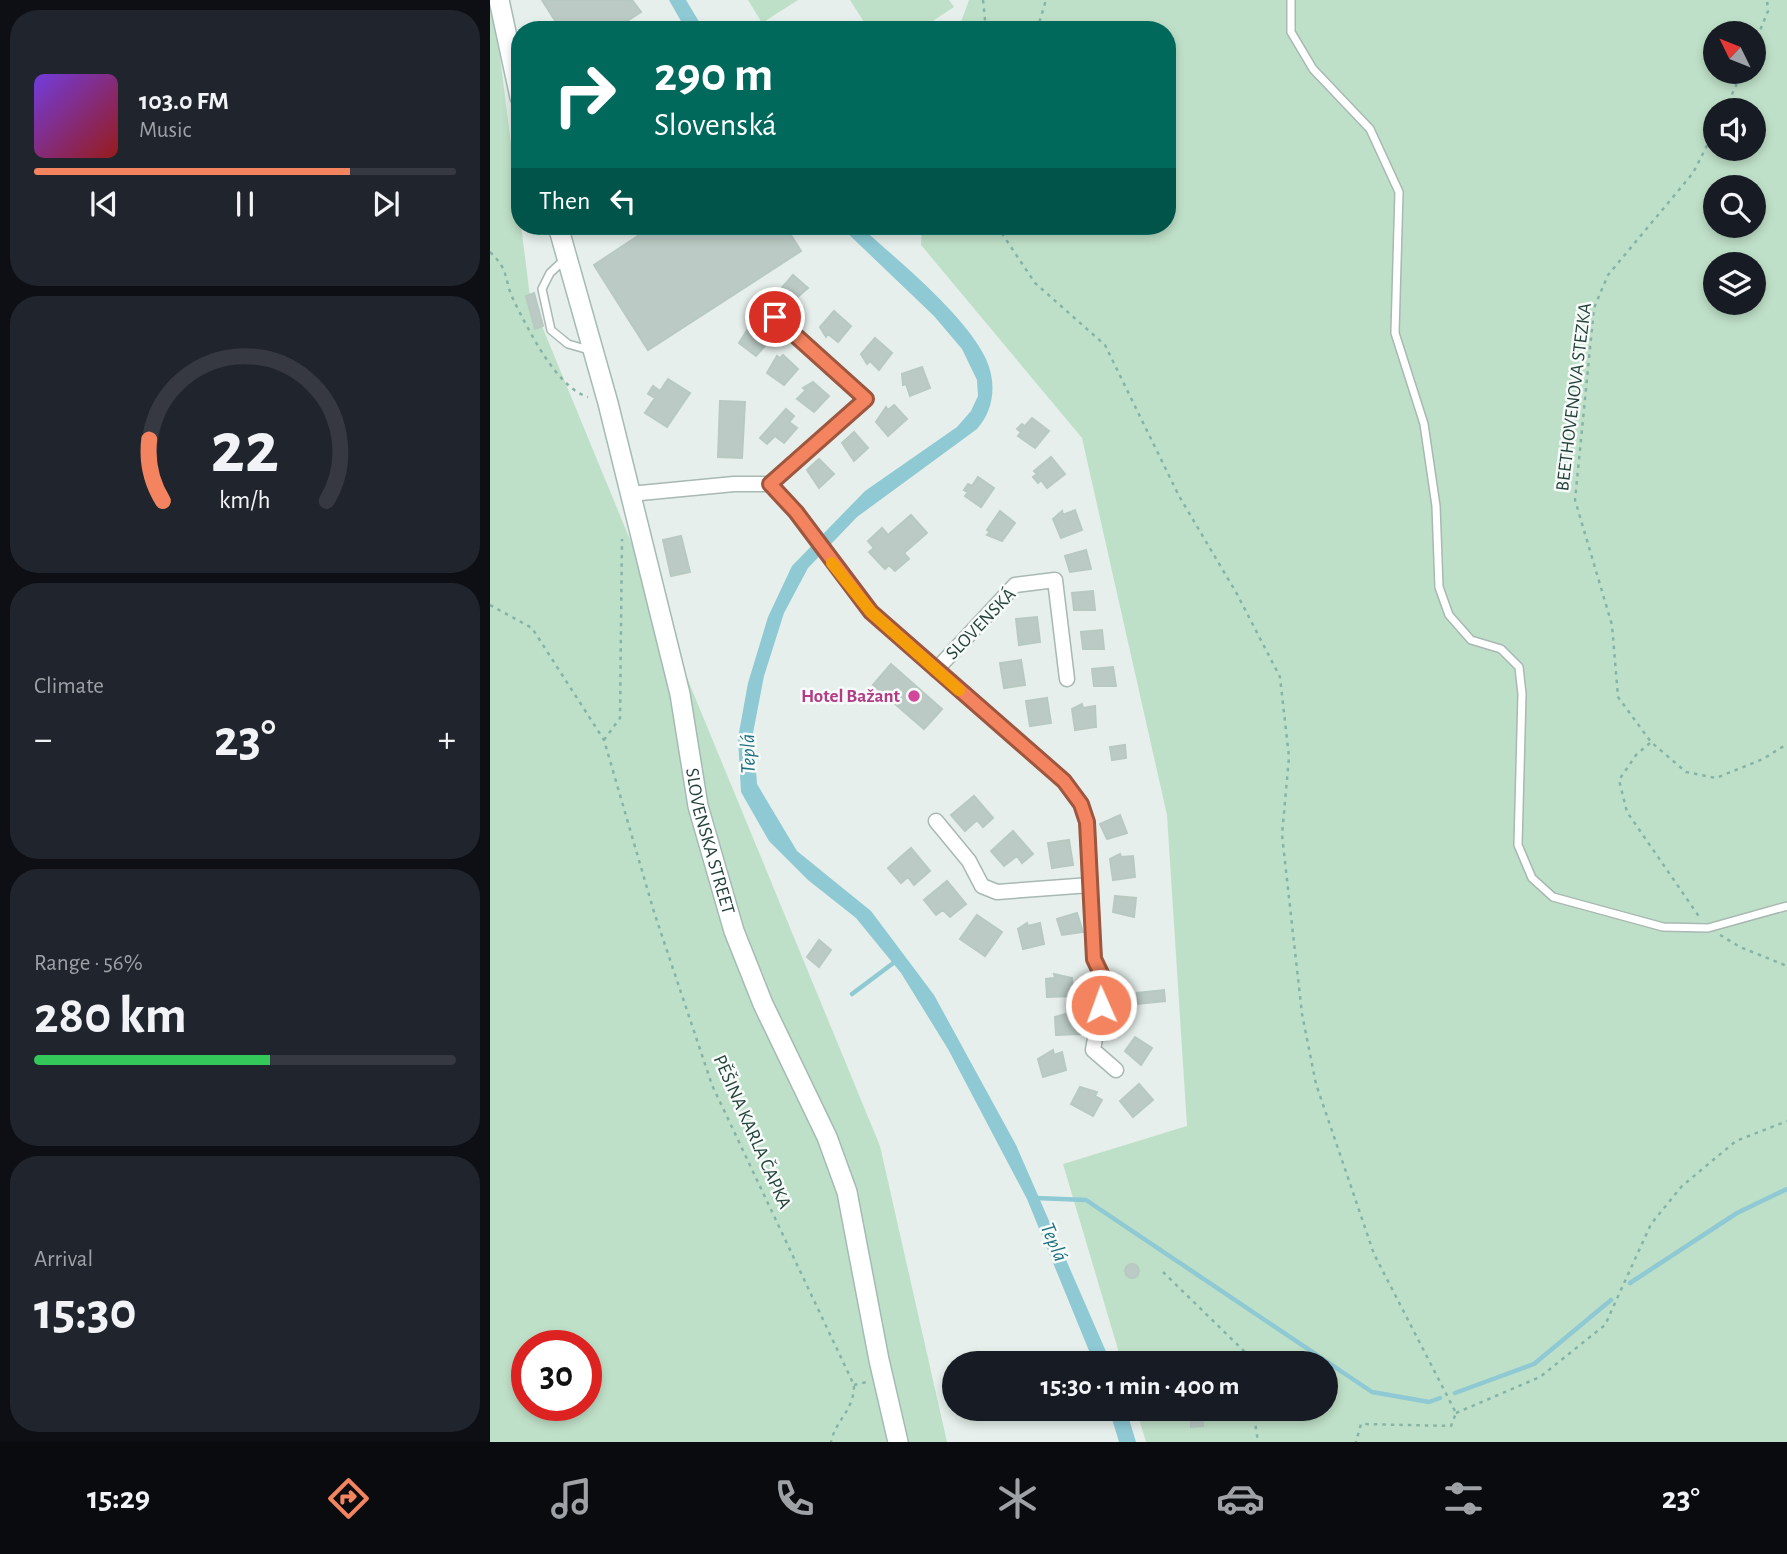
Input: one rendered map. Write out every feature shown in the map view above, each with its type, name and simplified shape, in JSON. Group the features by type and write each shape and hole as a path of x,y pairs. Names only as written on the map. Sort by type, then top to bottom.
{"street":[{"path":"499,0 511,55"},
{"name":"SLOVENSKA STREET","path":"560,235 608,404 680,694 698,806 734,930 773,1027 827,1137 847,1192 879,1360 898,1442"},
{"path":"630,494 770,484 866,399 775,317"},
{"name":"SLOVENSKÁ","path":"770,484 796,512 832,564 871,612 1064,781 1075,796 1087,822 1094,959 1105,982 1093,1050 1115,1070"},
{"name":"SLOVENSKÁ","path":"936,670 1015,584 1055,580 1067,679"},
{"path":"936,821 969,862 982,886 997,892 1090,886"}],"lane":[{"path":"1292,0 1291,32 1313,69 1370,129 1399,192 1395,333 1424,424 1436,506 1439,587 1449,615 1471,640 1501,649 1519,667 1522,694 1518,845 1532,878 1553,897 1663,928 1708,928 1787,906"},
{"path":"566,257 550,273 542,289 551,330 568,344 593,351"}],"path":[{"path":"983,0 985,21"},
{"path":"1040,21 1046,0"},
{"path":"1764,21 1768,11 1767,0"},
{"name":"BEETHOVENOVA STEZKA","path":"1703,153 1693,173 1608,275 1594,308 1575,500 1612,625 1618,697 1651,743 1686,772 1716,778 1763,759 1787,744"},
{"path":"1003,235 1035,283 1105,345 1179,496 1237,594 1280,677 1289,757 1282,835 1302,1014 1316,1084 1374,1254 1456,1413"},
{"path":"490,252 508,272 509,291 552,370 574,393 608,404"},
{"path":"604,740 620,718 622,537"},
{"name":"PĚŠINA KARLA ČAPKA","path":"490,605 532,628 604,740 654,912 712,1085 854,1385 854,1401 833,1432 831,1442"},
{"path":"1651,743 1636,755 1619,780 1627,813 1708,928 1740,947 1787,966"},
{"path":"1356,1442 1361,1424 1451,1426 1456,1413 1540,1377 1605,1325 1651,1224 1682,1186 1736,1141 1787,1121"},
{"path":"1163,1272 1244,1351"},
{"path":"1255,1421 1258,1442"}],"green space":[{"path":"490,0 493,0 511,144 511,235 522,235 530,297 880,1146 947,1442 490,1442"},
{"path":"748,0 798,0 765,21 761,21"},
{"path":"850,0 949,0 954,7 933,21 863,21"},
{"path":"969,0 1787,0 1787,1442 1146,1442 1140,1421 1338,1421 1338,1351 1118,1351 1063,1164 1187,1126 1167,815 1082,438 921,245 922,235 1176,235 1176,21 961,21"}],"water":[{"path":"669,0 686,0 699,21 681,21"},
{"name":"Teplá","path":"849,235 870,235 911,271 963,324 986,359 992,377 992,396 983,422 977,429 857,517 808,568 784,613 764,676 753,733 757,784 797,851 871,911 934,995 1016,1145 1106,1351 1089,1351 1027,1199 948,1049 901,973 856,918 808,880 769,841 741,792 738,738 748,683 768,617 792,566 865,491 957,427 971,411 978,396 977,380 962,349 934,316"},
{"path":"1113,1421 1130,1421 1136,1442 1119,1442"}],"building":[{"path":"542,0 632,0 641,12 627,21 555,21"},
{"path":"639,235 791,235 801,251 648,350 594,265"},
{"path":"793,275 808,288 792,302 779,291"},
{"path":"534,293 543,326 535,329 526,296"},
{"path":"834,311 851,326 838,342 828,334 826,337 820,327"},
{"path":"755,326 770,340 756,356 739,343 749,327 751,329"},
{"path":"875,338 892,353 879,370 870,361 867,364 861,354"},
{"path":"783,355 798,369 784,385 767,373 777,356 780,358"},
{"path":"922,367 930,388 910,396 906,384 903,385 902,374"},
{"path":"668,379 690,393 667,427 645,413 655,398 648,394 653,386 660,391"},
{"path":"813,382 829,396 814,412 797,399 806,390 803,388"},
{"path":"720,401 745,402 742,458 718,457"},
{"path":"894,405 907,419 888,436 876,422 886,407 888,410"},
{"path":"786,409 794,416 789,422 797,428 784,443 775,436 767,444 760,438"},
{"path":"1032,418 1049,431 1035,448 1018,436 1021,432 1017,429 1022,424 1025,426"},
{"path":"854,432 868,448 854,461 842,443"},
{"path":"1051,457 1065,474 1047,488 1041,480 1038,483 1033,477 1037,474 1034,471"},
{"path":"819,459 834,474 819,488 807,470"},
{"path":"978,477 994,488 981,507 965,496 968,492 964,490 968,484 972,486"},
{"path":"1075,510 1082,530 1061,538 1053,519 1062,511 1063,515"},
{"path":"1000,511 1015,523 1002,541 987,535 990,532 987,530"},
{"path":"911,515 927,533 904,553 909,559 895,571 889,565 885,569 869,552 874,548 868,541 882,528 888,535"},
{"path":"681,536 690,572 671,576 663,540"},
{"path":"1086,550 1091,569 1070,572 1065,556"},
{"path":"1093,591 1095,610 1074,610 1072,593"},
{"path":"1037,617 1040,642 1019,645 1016,619"},
{"path":"1102,630 1104,649 1083,649 1081,632"},
{"path":"1021,660 1025,685 1004,688 1000,663"},
{"path":"891,664 942,709 924,729 873,685"},
{"path":"1113,667 1116,686 1094,686 1092,669"},
{"path":"1047,698 1051,723 1030,726 1026,701"},
{"path":"1082,704 1083,708 1095,706 1096,727 1075,730 1072,709"},
{"path":"1125,745 1126,758 1112,760 1110,747"},
{"path":"974,796 993,818 983,827 977,820 965,831 951,815"},
{"path":"1120,815 1127,833 1107,839 1100,824"},
{"path":"1013,831 1033,854 1022,863 1017,856 1004,866 991,851"},
{"path":"1069,840 1073,865 1052,868 1048,843"},
{"path":"911,848 930,871 914,885 908,877 901,883 888,868"},
{"path":"1120,854 1121,857 1133,856 1135,877 1113,880 1110,859"},
{"path":"947,881 966,904 950,917 943,910 936,915 924,900"},
{"path":"1115,896 1136,898 1134,917 1113,912"},
{"path":"1077,913 1083,932 1062,935 1057,919"},
{"path":"977,915 1002,932 985,956 960,939"},
{"path":"1027,923 1028,926 1040,923 1044,944 1023,949 1018,929"},
{"path":"819,940 831,950 819,967 807,957"},
{"path":"1054,974 1072,978 1073,996 1047,997 1046,979 1055,978"},
{"path":"1164,990 1165,1001 1138,1004 1137,993"},
{"path":"1072,1012 1072,1016 1080,1016 1081,1034 1056,1035 1055,1017"},
{"path":"1135,1037 1152,1048 1141,1065 1125,1051"},
{"path":"1053,1050 1054,1055 1062,1052 1066,1070 1043,1077 1038,1059"},
{"path":"1139,1084 1153,1100 1133,1117 1120,1101"},
{"path":"1080,1087 1097,1092 1095,1096 1102,1100 1093,1116 1071,1104"},
{"path":"1129,1264 1135,1264 1139,1271 1135,1278 1129,1278 1125,1274 1125,1268"},
{"path":"1191,1421 1203,1421 1203,1426 1191,1427"}],"waterway":[{"path":"852,994 896,961"},
{"path":"1630,1283 1737,1213 1787,1189"},
{"path":"1036,1198 1086,1200 1372,1392 1429,1402 1440,1398"},
{"path":"1455,1393 1534,1364 1611,1300"}],"slow traffic":[{"path":"832,563 871,612 959,690"}],"place":[{"name":"Hotel Bažant","path":"914,696"}],"route":[{"path":"775,317 866,399 770,484 796,512 832,564 871,612 1064,781 1081,804 1087,822 1094,959 1105,982 1101,1005"}]}
